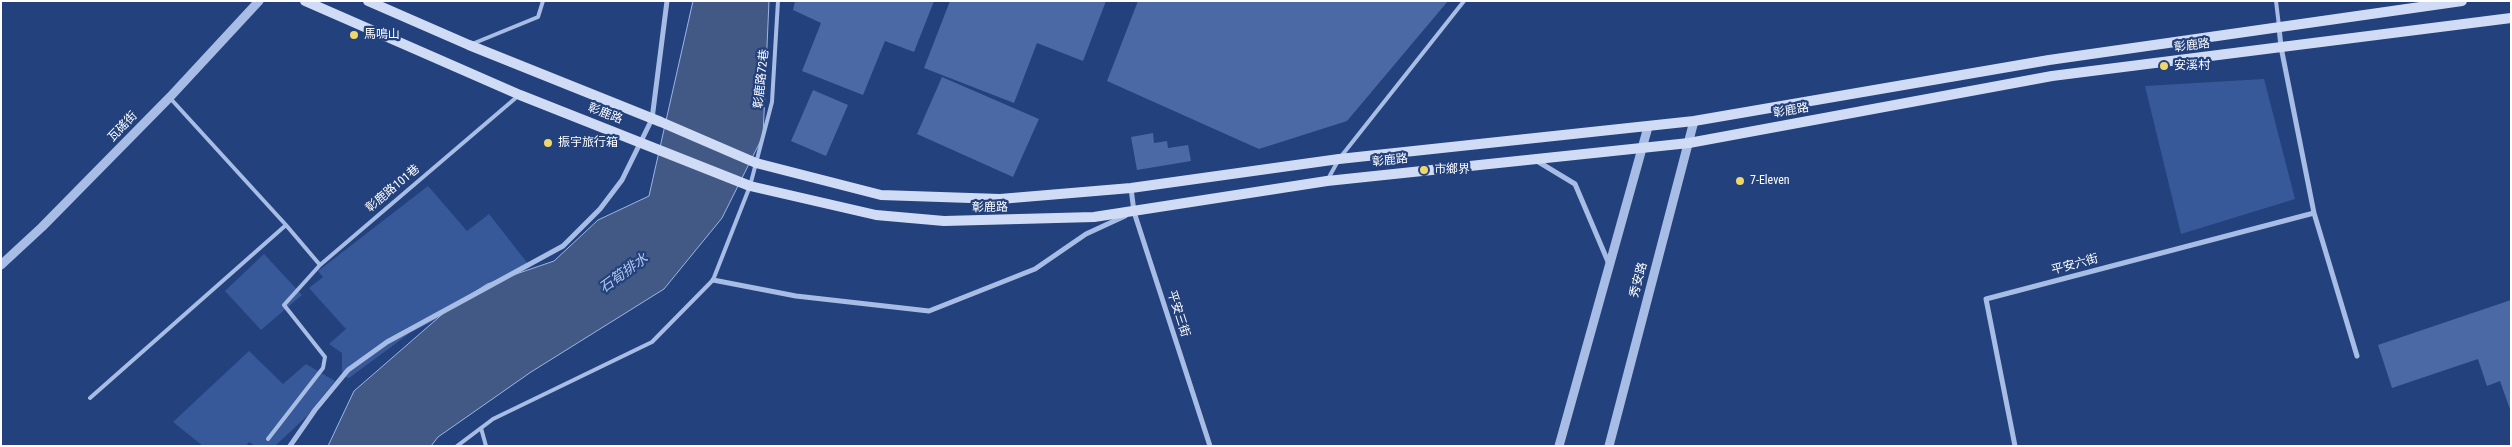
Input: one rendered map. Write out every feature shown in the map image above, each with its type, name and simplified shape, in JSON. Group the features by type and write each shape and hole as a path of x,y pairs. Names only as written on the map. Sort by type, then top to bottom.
{"main road":[{"name":"彰鹿路","path":"306,1 520,95 750,186 876,215 944,221 1094,218 1327,181 1689,143 2052,76 2511,18"},
{"name":"彰鹿路","path":"368,1 469,45 739,154 756,163 880,195 1000,199 1131,188 1339,159 1694,121 2049,60 2462,1"}],"street":[{"name":"瓦磘街","path":"1,265 42,227 170,97 259,1"},
{"path":"290,446 314,410 348,370 387,342 563,246 600,209 622,180 640,141 656,120 667,1"},
{"path":"2279,27 2281,47 2314,213 2358,356"},
{"name":"秀安路","path":"1609,446 1694,121"},
{"path":"1559,446 1648,127"},
{"path":"1532,158 1575,184 1609,265"},
{"name":"平安三街","path":"1131,188 1134,212 1210,446"},
{"path":"713,280 796,296 930,311 1035,269 1086,234 1134,212"},
{"name":"平安六街","path":"2015,446 1986,299 2314,213"}],"lane":[{"path":"469,45 538,17 543,1"},
{"name":"彰鹿路72巷","path":"713,280 750,186 772,102 778,1"},
{"path":"1327,181 1339,159 1464,1"},
{"path":"2276,1 2279,27"},
{"name":"彰鹿路101巷","path":"268,439 323,368 325,357 284,304 320,265 520,95"},
{"path":"170,97 320,265"},
{"path":"90,398 286,225"},
{"path":"457,446 493,419 652,342 713,280"},
{"path":"481,428 486,446"}],"shaded area":[{"path":"2264,79 2295,199 2181,234 2145,86"},
{"path":"428,186 467,231 489,214 529,265 484,294 410,333 349,378 342,376 342,353 329,344 346,329 309,288 323,277 318,271"},
{"path":"264,254 302,295 261,330 225,291"},
{"path":"249,351 283,384 306,364 335,381 307,416 275,446 255,446 249,442 246,446 203,446 173,422"}],"water":[{"name":"石筍排水","path":"693,1 769,1 763,136 722,218 664,289 531,372 438,437 431,446 328,446 354,391 446,311 487,284 554,261 598,220 649,196"}],"building":[{"path":"795,1 934,1 914,52 885,41 863,95 802,71 821,23 793,10"},
{"path":"950,1 1106,1 1083,61 1037,43 1014,103 924,68"},
{"path":"1138,1 1448,1 1347,121 1259,149 1107,81"},
{"path":"942,77 1039,119 1013,177 917,134"},
{"path":"813,90 848,105 826,156 791,141"},
{"path":"1153,133 1154,143 1167,141 1168,148 1188,145 1191,161 1137,170 1131,137"},
{"path":"2511,300 2511,412 2500,381 2487,386 2478,359 2392,388 2378,345"}],"place":[{"name":"馬鳴山","path":"354,35"},
{"name":"安溪村","path":"2164,66"},
{"name":"振宇旅行箱","path":"548,143"},
{"name":"市鄉界","path":"1424,170"},
{"name":"7-Eleven","path":"1740,181"}]}
